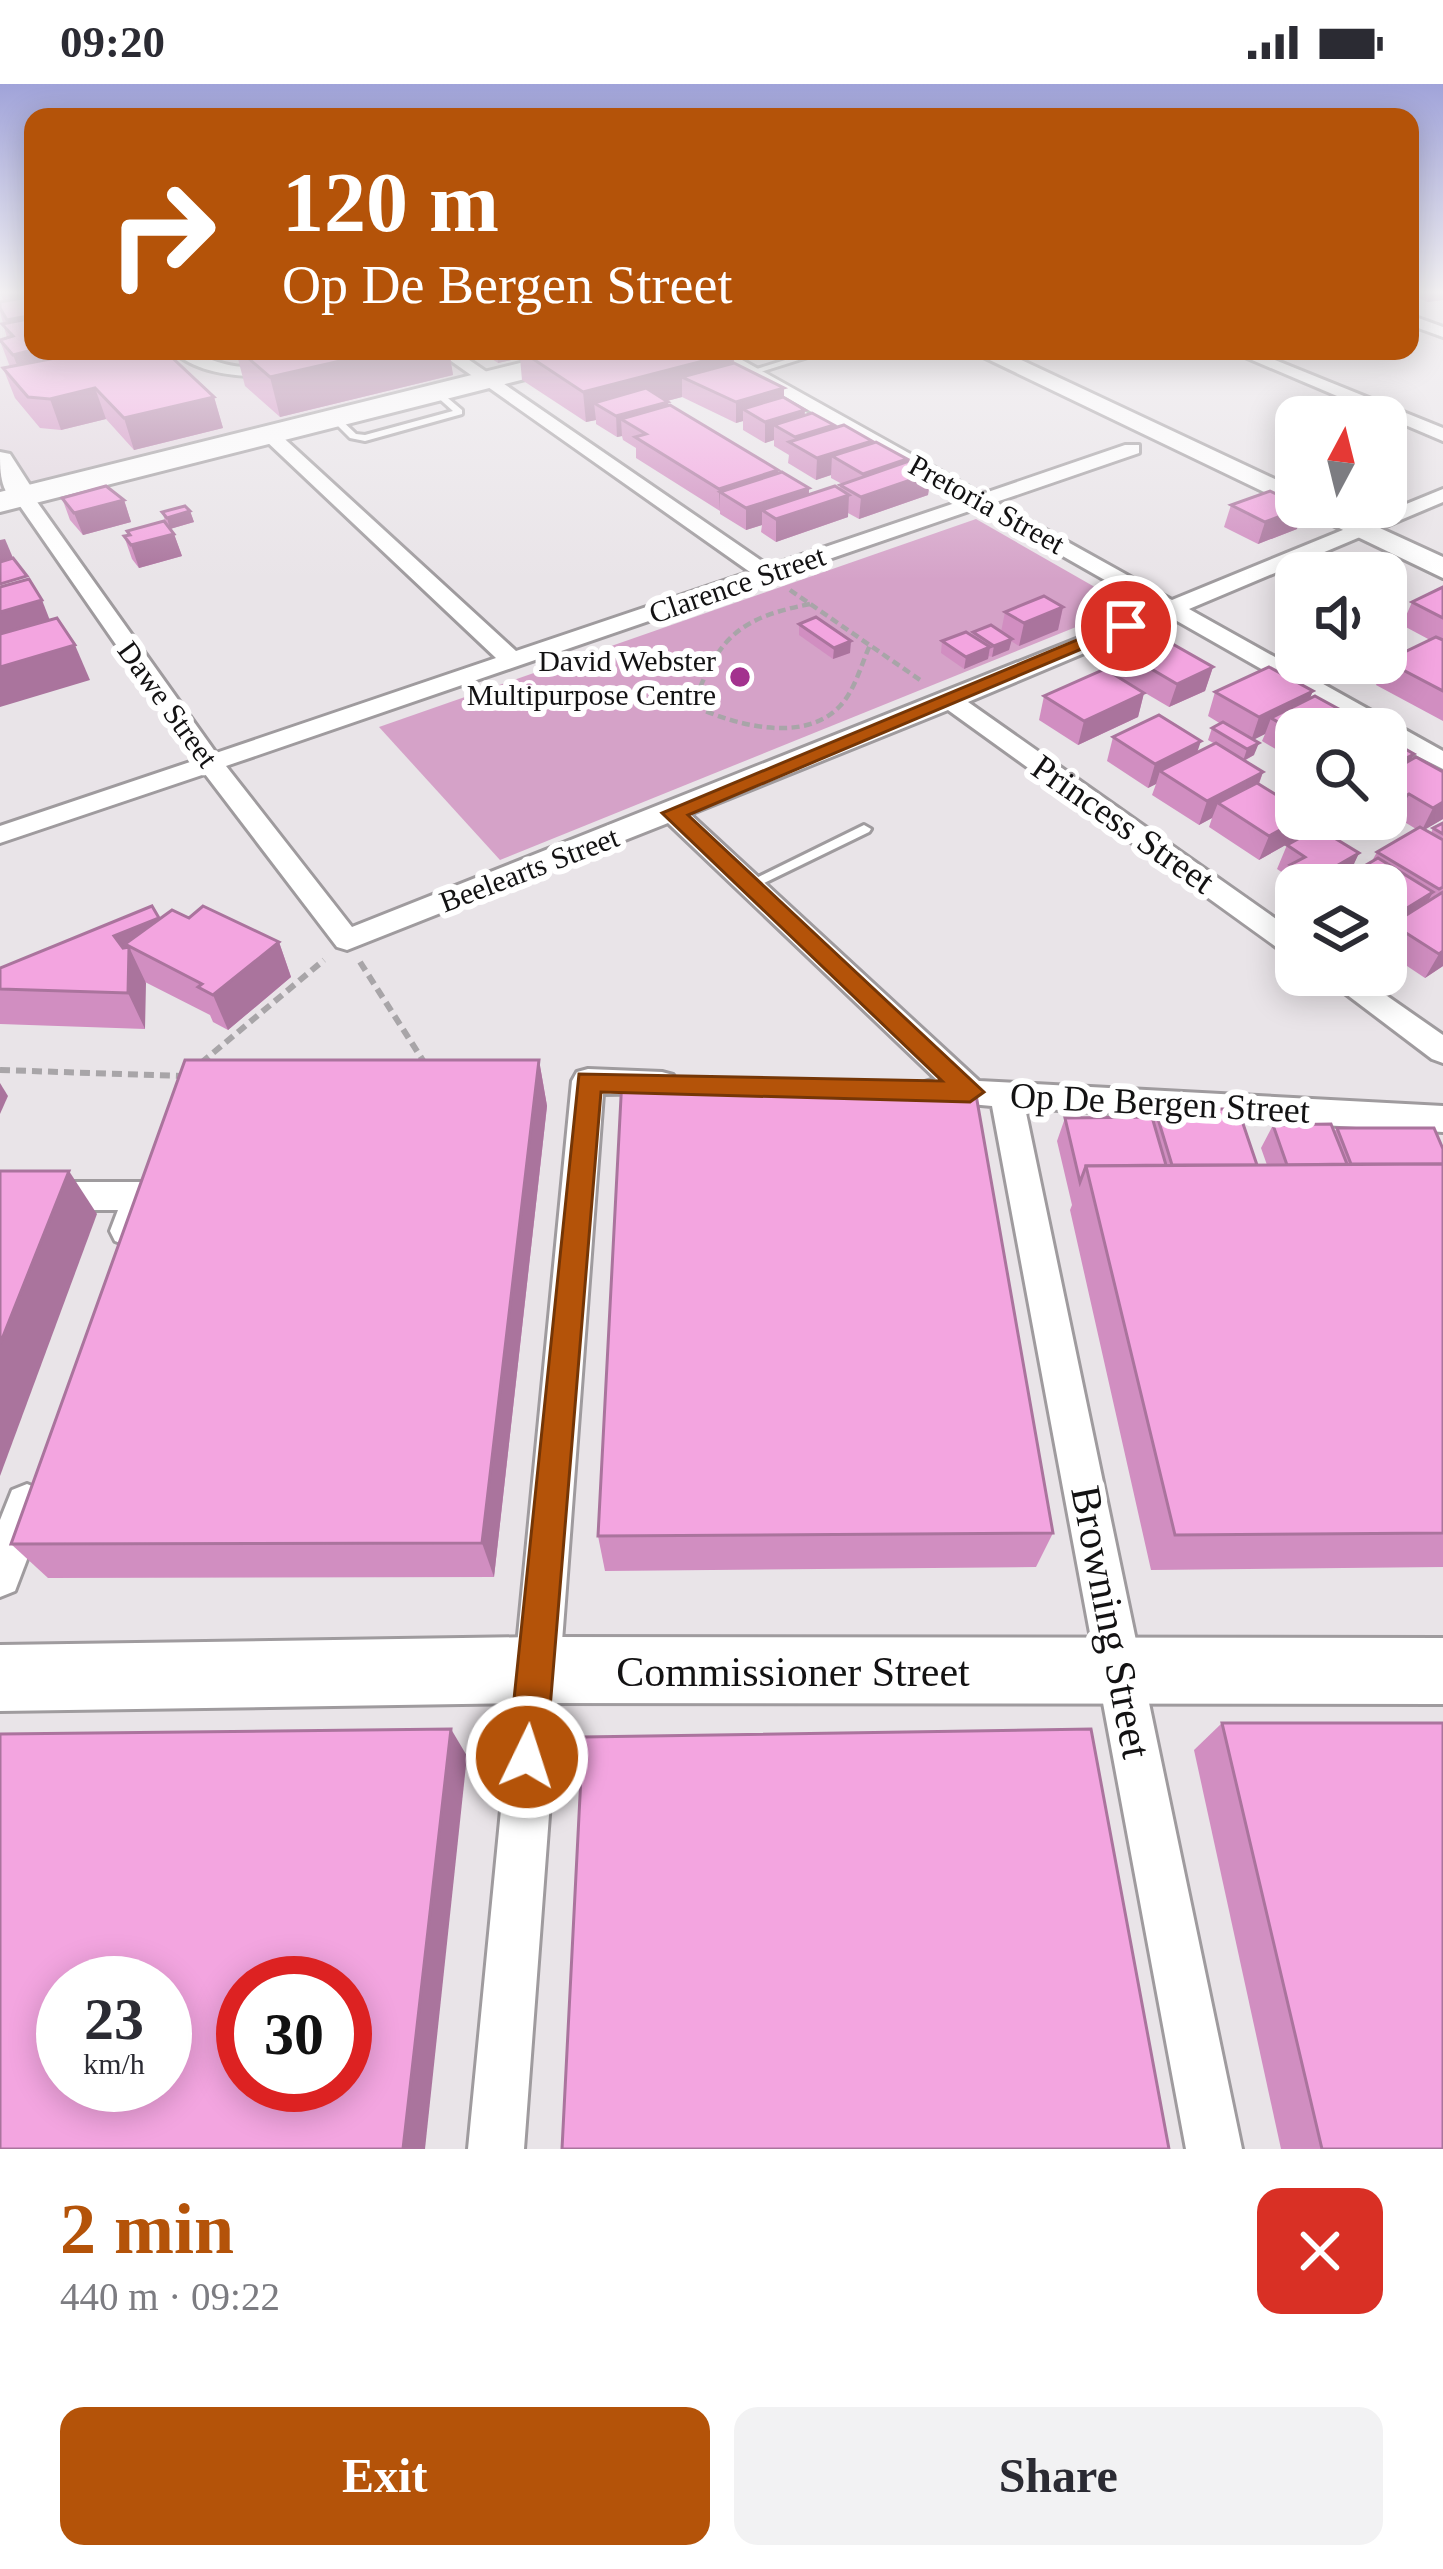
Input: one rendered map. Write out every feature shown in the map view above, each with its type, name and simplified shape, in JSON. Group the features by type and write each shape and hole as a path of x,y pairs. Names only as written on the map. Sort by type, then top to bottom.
{"main road":[{"path":"12,499 456,387"},
{"path":"1058,387 1275,490"},
{"name":"Dawe Street","path":"0,460 12,499"},
{"path":"1356,528 1443,569"},
{"name":"Commissioner Street","path":"0,1678 534,1670 1443,1671"}],"street":[{"path":"501,387 767,574"},
{"name":"Pretoria Street","path":"779,387 1348,708"},
{"path":"1327,387 1443,435"},
{"path":"270,435 512,660"},
{"name":"Clarence Street","path":"0,836 1132,449"},
{"name":"Beelearts Street","path":"347,940 950,701 1443,495"},
{"name":"Dawe Street","path":"12,499 347,940"},
{"name":"Princess Street","path":"950,701 1275,932"},
{"name":"Pretoria Street","path":"1407,741 1443,761"},
{"path":"673,813 988,1094"},
{"path":"1366,996 1443,1051"},
{"path":"496,2149 534,1670 589,1082 684,1084"},
{"name":"Op De Bergen Street","path":"899,1090 1442,1121"},
{"name":"Browning Street","path":"988,1094 1121,1673 1214,2149"},
{"path":"0,1196 141,1196 116,1263"},
{"path":"0,1576 42,1464"}],"lane":[{"path":"749,885 864,830"}],"path":[{"path":"767,574 950,701"},
{"path":"810,604 770,610 717,644 696,698 703,710 747,726 808,723 840,707 870,645"},
{"path":"178,1096 185,1076 347,940 431,1075"},
{"path":"0,1070 185,1076"}],"shaded area":[{"path":"0,387 455,387 0,500"},
{"name":"David Webster Multipurpose Centre","path":"976,519 1128,606 500,860 379,727"}],"building":[{"path":"20,387 204,387 214,397 124,418 95,388 50,399 28,397"},
{"path":"704,387 784,388 736,402"},
{"path":"646,388 668,402 616,416 594,403"},
{"path":"783,397 805,410 765,422 743,409"},
{"path":"670,405 778,470 719,489 635,437 646,434 621,419"},
{"path":"812,413 834,425 795,437 774,425"},
{"path":"844,425 872,441 817,458 789,442"},
{"path":"876,442 907,459 863,474 832,456"},
{"path":"909,461 931,473 861,497 840,485"},
{"path":"782,472 809,488 746,508 720,492"},
{"path":"106,486 124,500 74,513 62,498"},
{"path":"835,486 849,495 776,519 762,510"},
{"path":"1270,491 1275,493 1275,518 1265,522 1231,505"},
{"path":"185,506 190,511 167,518 162,512"},
{"path":"164,521 174,534 131,545 124,536 130,535 127,531"},
{"path":"13,558 27,576 0,584 0,562"},
{"path":"29,579 42,600 0,612 0,587"},
{"path":"1443,587 1443,618 1412,602"},
{"path":"1044,596 1063,607 1024,623 1005,612"},
{"path":"816,617 851,641 834,648 799,624"},
{"path":"57,618 75,645 0,667 0,634"},
{"path":"991,625 1012,639 994,646 973,632"},
{"path":"966,632 990,647 966,657 942,641"},
{"path":"1155,634 1213,667 1177,684 1119,650"},
{"path":"1436,637 1443,640 1443,691 1407,672 1407,651"},
{"path":"1269,667 1275,670 1275,684 1300,684 1313,691 1259,717 1215,692"},
{"path":"1105,669 1144,693 1084,721 1044,696"},
{"path":"1315,696 1337,708 1291,708"},
{"path":"1159,715 1201,741 1155,764 1113,737"},
{"path":"1223,722 1259,743 1247,749 1212,728"},
{"path":"1216,743 1263,772 1207,801 1160,771"},
{"path":"1416,757 1443,772 1443,802 1433,808 1407,795 1407,762"},
{"path":"1257,783 1275,794 1275,833 1269,836 1218,803"},
{"path":"1420,827 1443,840 1443,887 1439,889 1407,870 1407,864 1397,864 1377,852 1407,840 1407,835"},
{"path":"1296,840 1338,840 1359,853 1340,864 1292,864 1305,857 1287,845"},
{"path":"1407,876 1433,892 1407,908"},
{"path":"1443,892 1443,951 1439,954 1407,934 1407,915"},
{"path":"152,906 159,918 114,936 123,948 129,947 128,993 0,989 0,968"},
{"path":"203,906 279,942 213,995 198,987 202,984 125,944 172,910 189,918"},
{"path":"185,1060 539,1060 482,1543 11,1544"},
{"path":"622,1078 975,1089 1053,1533 598,1536"},
{"path":"1155,1109 1238,1109 1257,1165 1172,1165"},
{"path":"1152,1117 1166,1165 1086,1166 1080,1182 1065,1118"},
{"path":"1331,1124 1347,1164 1287,1165 1273,1125"},
{"path":"1337,1128 1434,1128 1443,1149 1443,1164 1351,1164"},
{"path":"1443,1164 1443,1533 1175,1535 1086,1166"},
{"path":"0,1171 69,1171 0,1344"},
{"path":"1222,1723 1443,1723 1443,2149 1322,2149"},
{"path":"451,1729 403,2149 0,2149 0,1734"},
{"path":"1091,1729 1169,2149 562,2149 583,1737"}],"place":[{"name":"David Webster Multipurpose Centre","path":"740,677"}],"route":[{"path":"527,1757 589,1082 970,1092 673,813 1126,626"}]}
